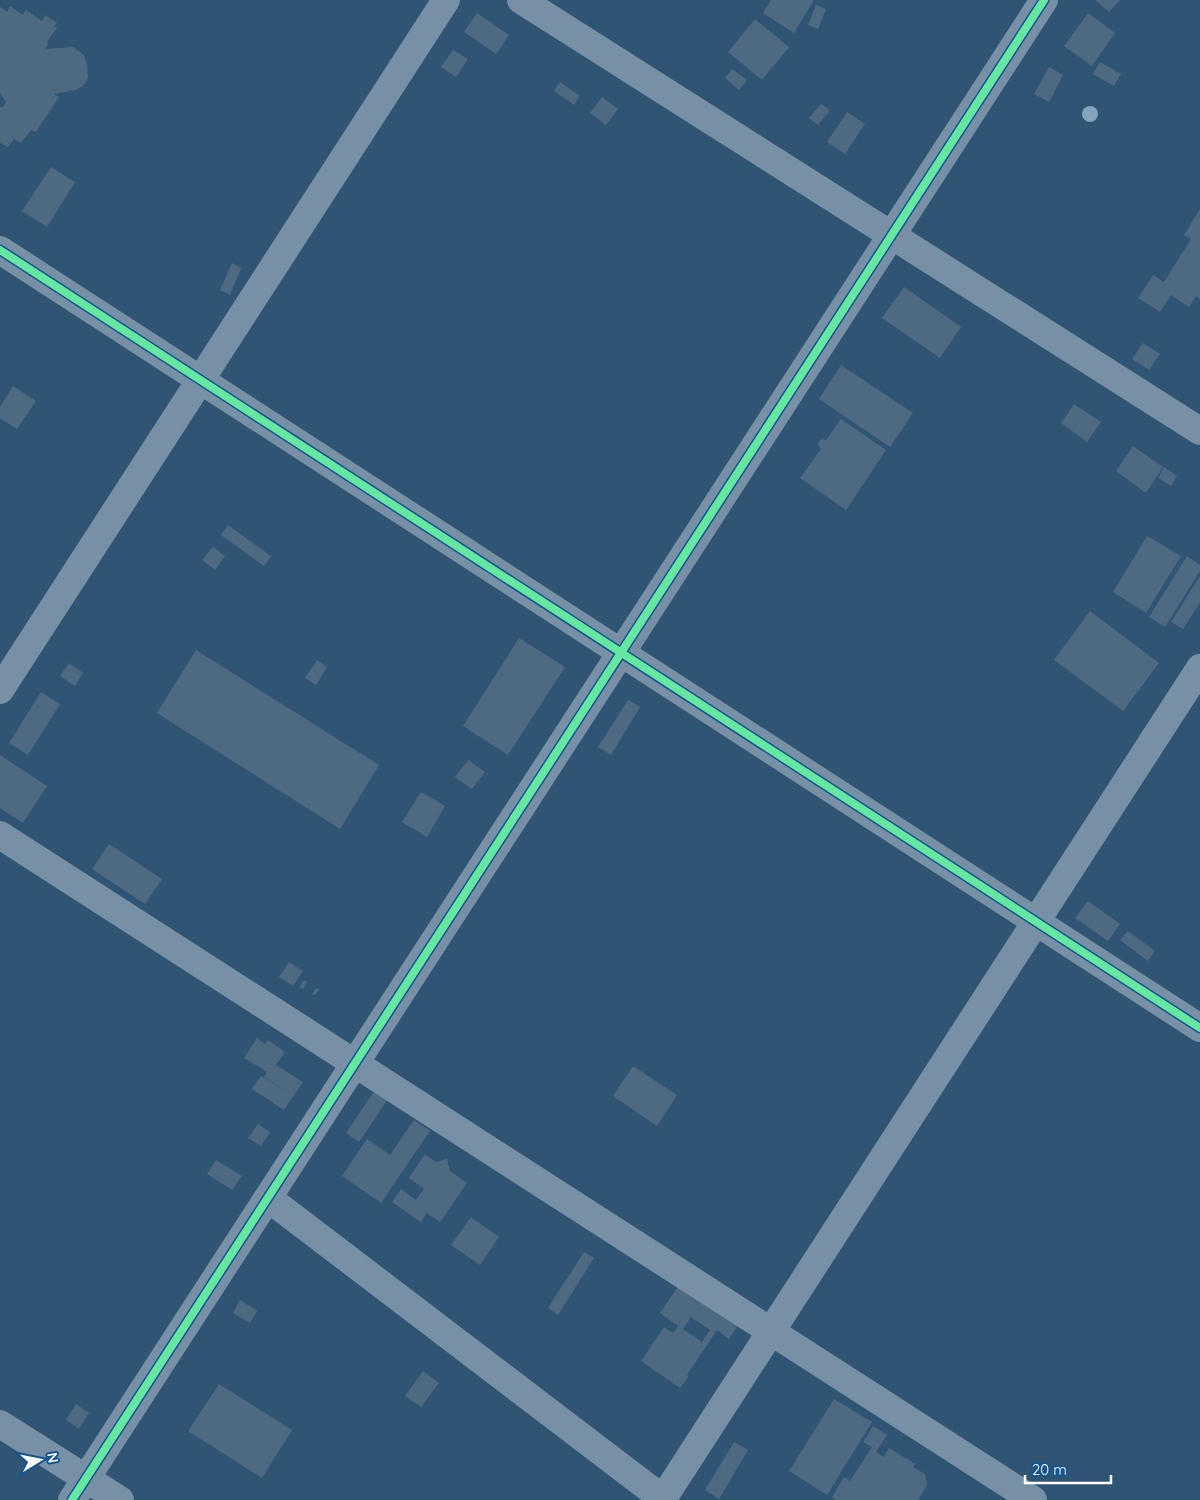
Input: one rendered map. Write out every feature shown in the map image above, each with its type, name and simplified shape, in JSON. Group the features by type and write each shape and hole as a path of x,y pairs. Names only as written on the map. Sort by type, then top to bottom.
{"street":[{"path":"0,690 446,0"},
{"path":"521,0 1200,431"},
{"path":"79,1489 1044,0"},
{"path":"0,250 1200,1028"},
{"path":"268,1198 663,1500 1200,668"},
{"path":"0,835 1033,1500"},
{"path":"0,1424 79,1489 120,1500"}],"building":[{"path":"771,0 814,0 794,33 763,13"},
{"path":"1095,0 1120,0 1109,12"},
{"path":"816,5 826,9 818,29 808,25"},
{"path":"10,6 23,15 26,10 42,21 45,15 57,23 54,26 57,28 47,42 48,44 45,49 73,47 84,55 88,78 83,86 76,90 54,94 59,97 36,132 31,130 21,143 14,139 8,147 0,143 0,107 3,107 6,102 0,93 0,7 7,12"},
{"path":"477,13 509,35 496,54 464,32"},
{"path":"1088,13 1115,33 1092,66 1064,46"},
{"path":"755,19 789,47 762,80 728,52"},
{"path":"453,50 468,59 456,77 441,67"},
{"path":"1100,62 1121,74 1114,86 1093,74"},
{"path":"1049,67 1063,75 1049,102 1034,94"},
{"path":"732,69 747,80 739,90 725,78"},
{"path":"560,82 580,96 574,105 554,91"},
{"path":"602,97 618,109 606,125 590,113"},
{"path":"821,104 830,110 818,125 809,118"},
{"path":"847,112 865,124 845,154 827,142"},
{"path":"51,167 75,182 47,227 22,211"},
{"path":"1200,209 1200,299 1196,296 1189,307 1171,295 1160,312 1138,298 1153,275 1164,282 1191,239 1184,235"},
{"path":"232,263 241,268 230,295 220,290"},
{"path":"904,287 961,327 940,358 882,318"},
{"path":"1143,343 1160,354 1149,370 1132,359"},
{"path":"841,365 913,413 890,447 819,399"},
{"path":"13,386 36,401 17,429 0,418 0,407"},
{"path":"1074,404 1101,422 1087,442 1061,423"},
{"path":"841,419 886,450 846,510 800,478 821,449 818,445 819,441 822,439 826,440"},
{"path":"1133,446 1163,467 1146,493 1116,471"},
{"path":"1164,467 1177,476 1171,486 1158,478"},
{"path":"228,525 271,556 264,566 221,535"},
{"path":"1147,536 1181,556 1146,613 1113,592"},
{"path":"213,547 225,556 215,570 202,560"},
{"path":"1187,556 1200,565 1200,571 1165,627 1149,617"},
{"path":"1200,576 1200,602 1183,629 1171,622"},
{"path":"1090,611 1159,663 1123,711 1054,660"},
{"path":"519,638 565,667 508,755 463,726"},
{"path":"196,650 379,765 340,829 157,713"},
{"path":"317,660 327,667 316,685 305,678"},
{"path":"69,663 83,673 75,686 60,676"},
{"path":"41,692 60,704 28,755 9,743"},
{"path":"628,700 640,707 611,755 598,747"},
{"path":"0,755 47,786 23,823 0,808"},
{"path":"468,760 485,772 472,789 455,777"},
{"path":"421,792 445,806 427,837 402,822"},
{"path":"109,844 162,879 145,904 92,869"},
{"path":"1088,901 1120,924 1108,941 1075,918"},
{"path":"1128,931 1155,951 1148,961 1120,940"},
{"path":"289,962 303,971 293,986 279,977"},
{"path":"304,980 307,982 303,989 299,987"},
{"path":"316,988 319,990 315,995 312,994"},
{"path":"257,1038 265,1044 268,1040 285,1052 276,1065 303,1082 284,1110 252,1089 261,1076 288,1092 264,1077 267,1072 244,1058"},
{"path":"633,1066 677,1095 657,1126 613,1096"},
{"path":"375,1090 388,1099 359,1142 346,1133"},
{"path":"414,1120 430,1131 381,1203 342,1176 367,1139 390,1155"},
{"path":"258,1124 270,1132 261,1146 248,1138"},
{"path":"425,1154 436,1162 447,1159 450,1171 467,1183 440,1222 427,1213 421,1222 392,1202 401,1189 416,1200 424,1189 409,1178"},
{"path":"216,1160 242,1176 232,1190 207,1174"},
{"path":"471,1217 499,1237 480,1265 451,1245"},
{"path":"584,1252 594,1258 558,1315 548,1308"},
{"path":"679,1285 738,1325 729,1339 717,1330 680,1388 641,1361 664,1327 673,1333 678,1326 660,1313","holes":["691,1317 710,1330 702,1342 683,1329"]},
{"path":"240,1300 257,1311 250,1323 233,1313"},
{"path":"423,1371 439,1383 421,1407 405,1396"},
{"path":"219,1384 292,1430 262,1478 188,1431"},
{"path":"834,1399 872,1422 827,1495 789,1471"},
{"path":"76,1404 89,1413 79,1429 66,1420"},
{"path":"873,1426 887,1435 876,1452 884,1457 889,1448 915,1464 913,1467 925,1474 927,1485 918,1500 836,1500 832,1497 844,1477 850,1481 872,1447 863,1442"},
{"path":"734,1442 748,1450 719,1499 705,1490"}],"cycle path":[{"path":"72,1500 1044,0"},
{"path":"0,250 1200,1028"}]}
